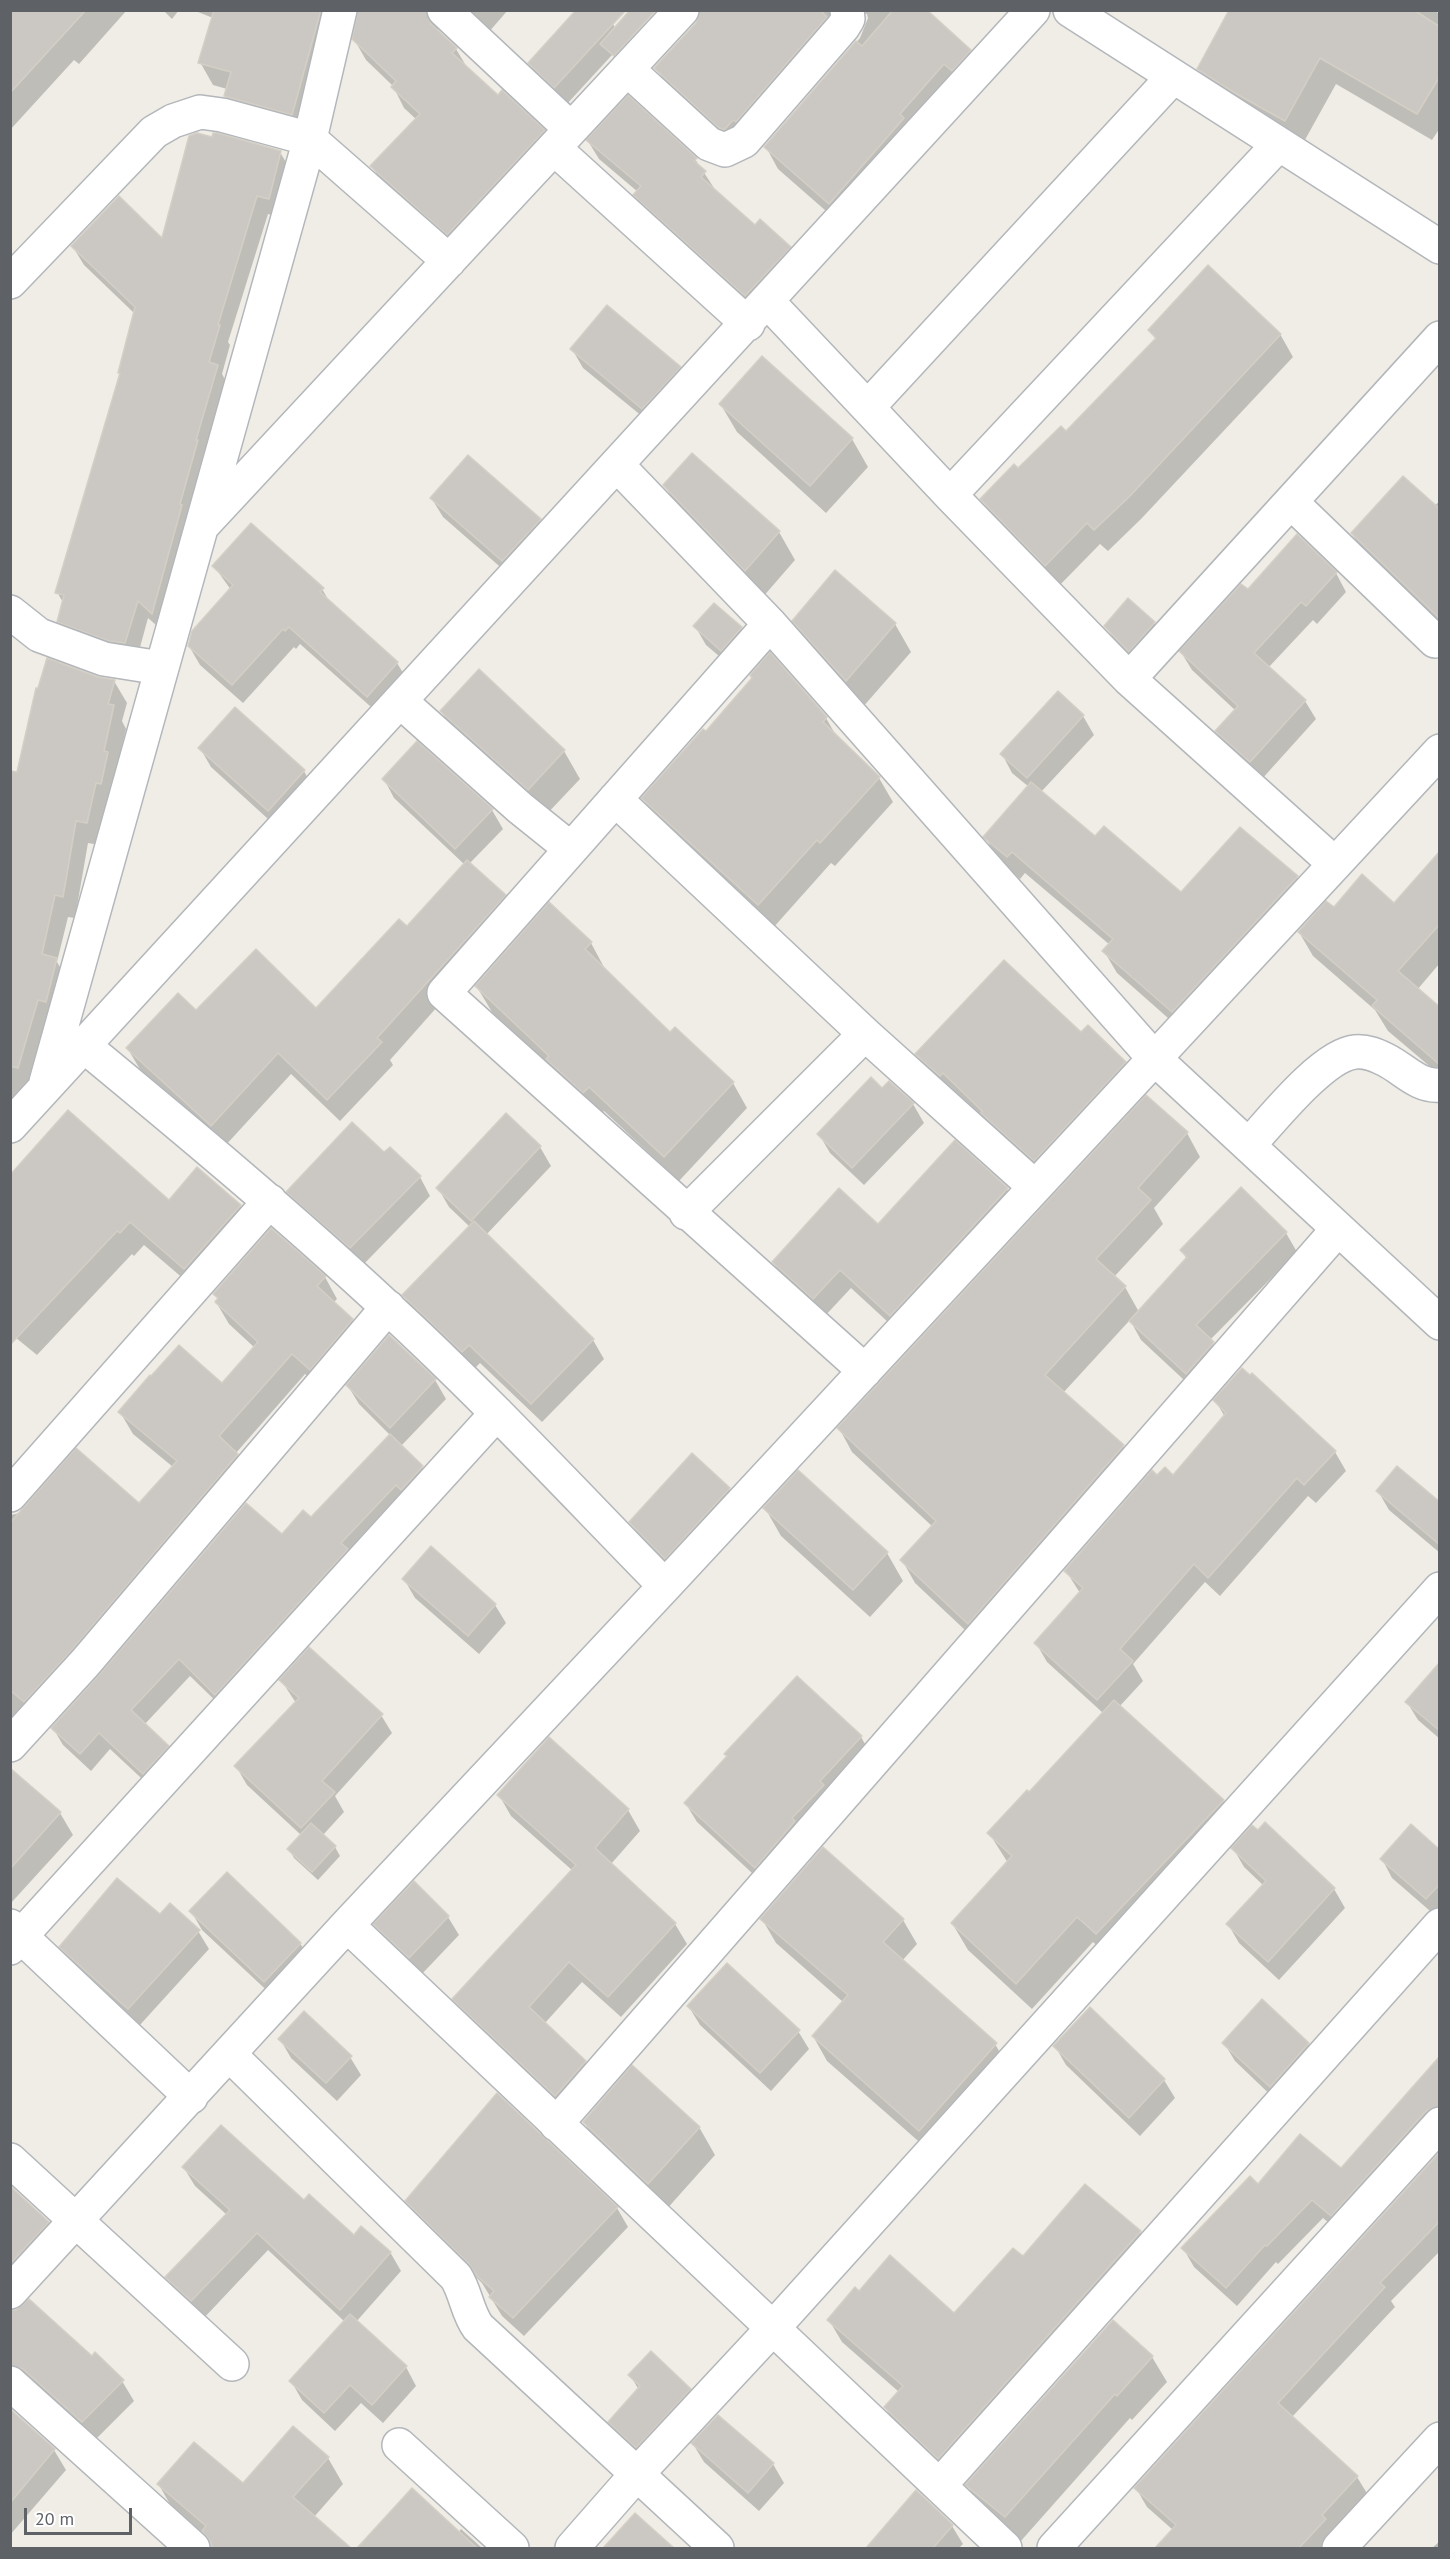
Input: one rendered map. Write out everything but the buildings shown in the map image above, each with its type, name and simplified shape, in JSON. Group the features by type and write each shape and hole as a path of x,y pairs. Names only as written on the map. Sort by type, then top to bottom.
{"street":[{"path":"44,1090 310,139 340,10"},
{"path":"444,10 562,139 868,407 1129,679 1335,864"},
{"path":"200,528 682,10"},
{"path":"627,69 709,144 725,150 744,141 752,132 843,27 848,18 847,10"},
{"path":"10,1126 758,313 1033,10"},
{"path":"1070,10 1440,247"},
{"path":"868,407 1173,77"},
{"path":"10,282 154,132 173,121 200,112 222,115 310,139 449,261"},
{"path":"950,495 1279,144"},
{"path":"1129,679 1440,338"},
{"path":"617,465 770,624 1154,1058 1440,1323"},
{"path":"1291,502 1435,641"},
{"path":"10,612 39,635 104,659 162,668"},
{"path":"770,624 444,993 686,1213 865,1371"},
{"path":"400,701 571,849"},
{"path":"10,2292 347,1925 1440,751"},
{"path":"615,799 865,1034 1035,1187"},
{"path":"686,1213 865,1034"},
{"path":"83,1045 270,1201 388,1307 496,1413 665,1586"},
{"path":"1249,1145 1311,1078 1335,1059 1353,1052 1370,1052 1425,1083 1440,1085"},
{"path":"10,1495 270,1201"},
{"path":"556,2124 1338,1228"},
{"path":"10,1745 85,1664 388,1307"},
{"path":"191,2097 14,1937 496,1413"},
{"path":"572,2548 1440,1589"},
{"path":"347,1925 1005,2548"},
{"path":"940,2485 1440,1925"},
{"path":"229,2054 448,2268 461,2285 470,2314 478,2327 717,2548"},
{"path":"1054,2548 1440,2124"},
{"path":"10,2160 232,2364"},
{"path":"10,2383 193,2548"},
{"path":"1339,2548 1440,2439"},
{"path":"399,2445 512,2548"}]}
